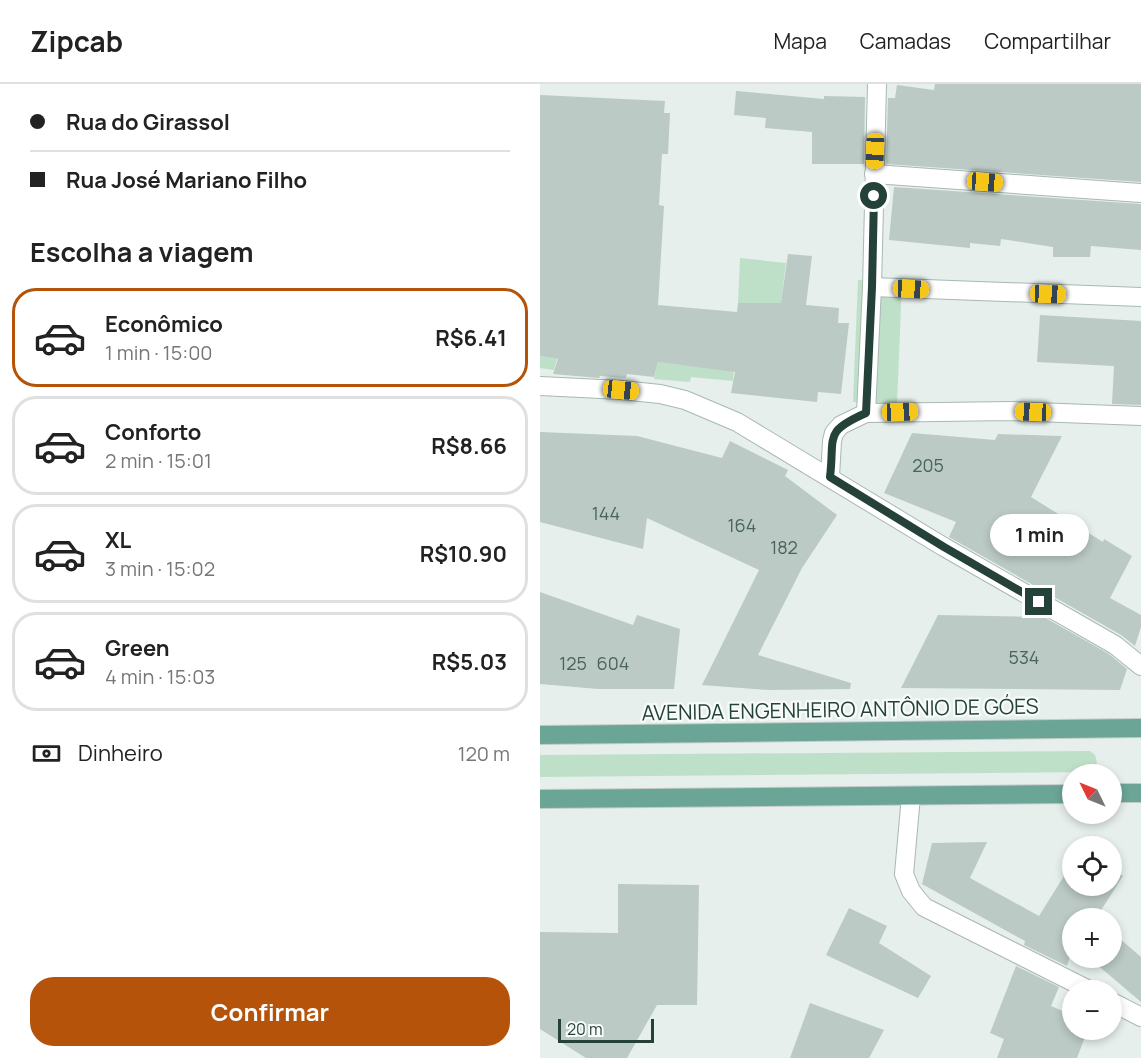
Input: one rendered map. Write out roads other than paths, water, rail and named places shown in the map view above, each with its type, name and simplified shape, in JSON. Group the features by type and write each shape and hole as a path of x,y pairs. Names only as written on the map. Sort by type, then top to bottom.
{"main road":[{"name":"AVENIDA ENGENHEIRO ANTÔNIO DE GÓES","path":"540,735 1141,728"},
{"path":"1122,793 1141,793"},
{"path":"540,799 1062,794"}],"street":[{"path":"866,413 877,84"},
{"path":"874,174 1141,193"},
{"path":"872,287 1141,297"},
{"path":"540,386 660,394 686,400 736,422 944,547 1115,645 1141,666"},
{"path":"830,477 834,433 841,425 866,413 1011,411 1141,416"},
{"path":"911,796 904,874 911,891 924,907 1069,980"},
{"path":"1122,1007 1141,1017"}]}
